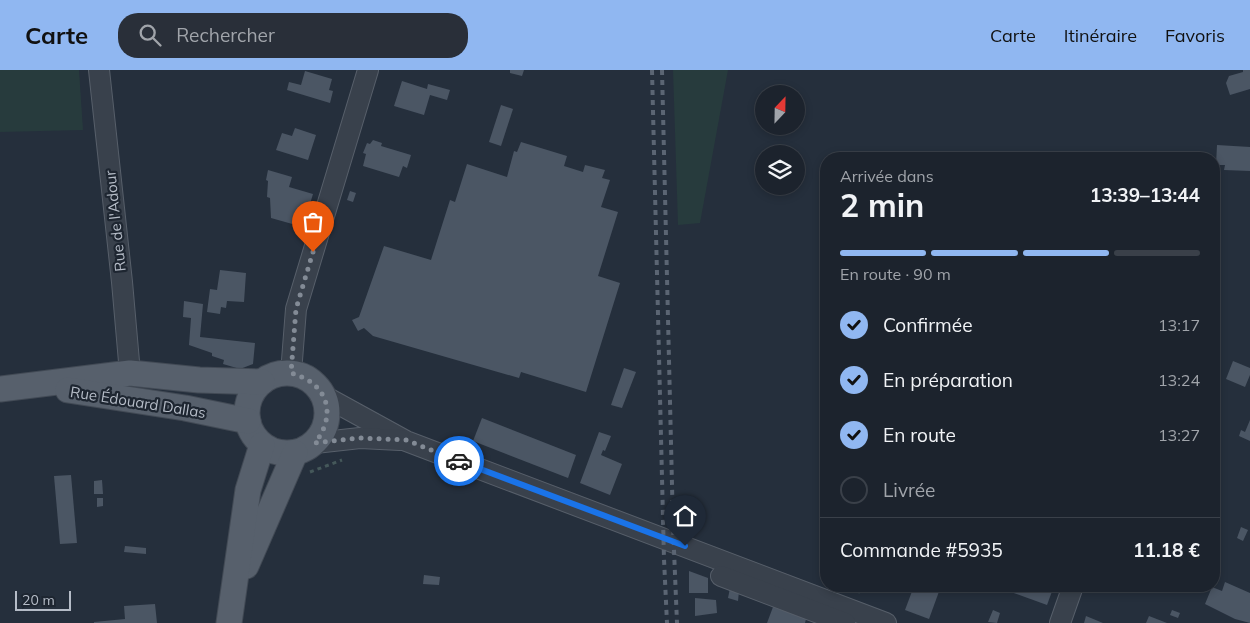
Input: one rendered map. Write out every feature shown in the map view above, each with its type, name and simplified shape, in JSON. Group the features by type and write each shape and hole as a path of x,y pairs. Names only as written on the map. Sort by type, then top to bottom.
{"main road":[{"name":"Rue Édouard Dallas","path":"0,389 130,373 199,380 262,382"},
{"path":"234,594 304,457 323,433 327,421 327,408 324,396 310,381 291,373 270,377 254,390 249,400 247,410 251,432 262,445 273,451 304,457"},
{"name":"Rue Édouard Dallas","path":"29,386 93,393 185,408 248,421"},
{"path":"229,623 248,490 262,445"}],"street":[{"name":"Rue de l'Adour","path":"99,70 130,373"},
{"path":"291,373 296,309 368,70"},
{"path":"324,396 406,440 886,623"},
{"path":"304,457 360,438 406,440"},
{"path":"721,576 845,623"},
{"path":"1060,623 1071,592"}],"path":[{"path":"304,457 344,460"}],"green space":[{"path":"0,70 79,70 83,130 0,132"},
{"path":"673,70 728,70 700,223 678,225"}],"building":[{"path":"510,70 524,70 522,76 510,73"},
{"path":"1243,70 1250,70 1250,89 1230,95 1226,83 1229,76 1243,72"},
{"path":"305,71 332,79 329,90 333,91 330,103 287,90 289,82 301,85"},
{"path":"402,81 427,89 428,84 450,90 447,100 430,95 424,115 394,106"},
{"path":"501,105 513,109 501,146 489,142"},
{"path":"295,128 316,135 308,160 276,150 282,133 292,136"},
{"path":"373,140 382,143 381,146 411,155 407,168 403,166 399,177 363,166 366,154 363,153 367,143 370,144"},
{"path":"521,142 567,156 564,166 583,172 585,165 605,170 602,178 610,180 601,207 618,212 598,276 620,283 586,392 521,372 519,378 373,336 364,328 358,331 352,320 359,317 384,246 431,260 450,200 455,202 467,164 507,177 514,151 517,152"},
{"path":"1217,145 1250,147 1250,171 1224,170 1225,165 1220,165 1220,152 1217,152"},
{"path":"268,170 292,177 289,187 313,194 303,227 271,218 270,198 267,197 268,181 266,180"},
{"path":"350,191 356,193 353,202 347,200"},
{"path":"220,270 246,273 244,302 227,301 226,308 221,307 220,314 207,312 210,289 217,290"},
{"path":"184,301 203,304 200,337 255,343 253,364 240,369 223,364 224,360 212,356 212,353 189,345 191,318 183,317"},
{"path":"1233,361 1250,368 1250,375 1245,387 1226,379"},
{"path":"624,368 636,372 622,408 611,405"},
{"path":"482,418 576,455 568,478 473,441"},
{"path":"1250,420 1250,441 1239,436 1241,430 1245,432"},
{"path":"599,432 611,436 605,451 603,450 601,455 622,464 610,495 580,483"},
{"path":"71,475 77,543 60,544 54,476"},
{"path":"102,480 103,494 94,494 94,481"},
{"path":"97,498 103,498 103,506 97,507"},
{"path":"1241,527 1248,530 1243,541 1237,538"},
{"path":"125,546 146,548 146,554 124,552"},
{"path":"689,571 708,578 708,593 689,593"},
{"path":"424,575 440,577 439,585 423,584"},
{"path":"1225,582 1250,593 1250,623 1235,619 1205,604 1210,592 1222,591"},
{"path":"730,588 739,591 738,601 728,598"},
{"path":"912,592 939,592 929,619 905,610"},
{"path":"1011,592 1052,592 1047,605"},
{"path":"695,598 716,600 717,613 695,616"},
{"path":"155,604 157,623 94,623 125,619 124,606"},
{"path":"773,607 806,619 805,623 767,623"},
{"path":"993,610 1000,613 997,623 988,622"},
{"path":"1172,610 1180,613 1178,618 1170,615"},
{"path":"1086,616 1103,623 1084,623"},
{"path":"1149,616 1167,623 1146,623"}],"railway":[{"path":"652,70 667,623"},
{"path":"662,70 677,623"}],"way so far":[{"path":"313,252 296,309 291,373 304,377 315,385 324,396 327,408 327,421 323,433 315,443 360,438 406,440 459,461"}],"route":[{"path":"459,461 685,546"}]}
